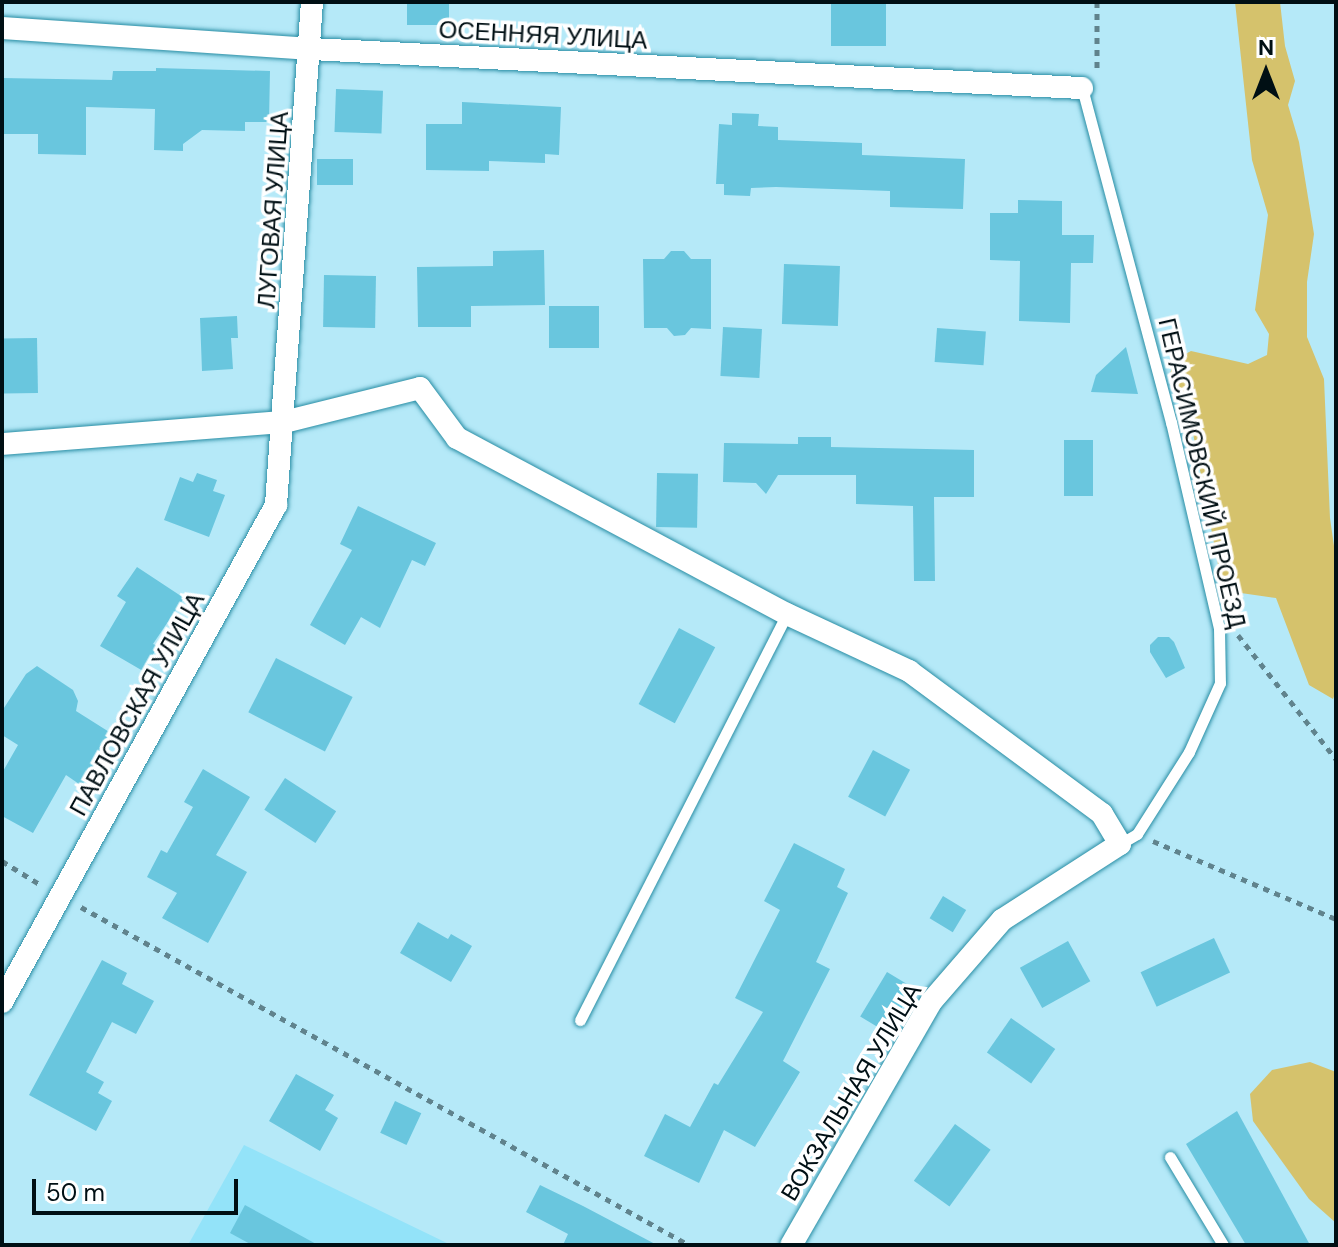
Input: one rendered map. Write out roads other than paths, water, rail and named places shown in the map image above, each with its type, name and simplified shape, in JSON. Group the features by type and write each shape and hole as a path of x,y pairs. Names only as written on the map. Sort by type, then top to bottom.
{"street":[{"name":"ЛУГОВАЯ УЛИЦА","path":"284,422 312,2"},
{"name":"ОСЕННЯЯ УЛИЦА","path":"2,28 311,49 1082,88"},
{"path":"2,444 284,422 420,388 457,438 787,614 909,671 1102,814 1128,839"},
{"name":"ПАВЛОВСКАЯ УЛИЦА","path":"2,1002 276,505 284,422"},
{"name":"ВОКЗАЛЬНАЯ УЛИЦА","path":"791,1245 931,1002 1002,920 1128,839"}],"lane":[{"name":"ГЕРАСИМОВСКИЙ ПРОЕЗД","path":"1082,88 1171,422 1219,628 1220,683 1189,752 1128,839"},
{"path":"580,1020 787,614"},
{"path":"1170,1157 1223,1245"}]}
